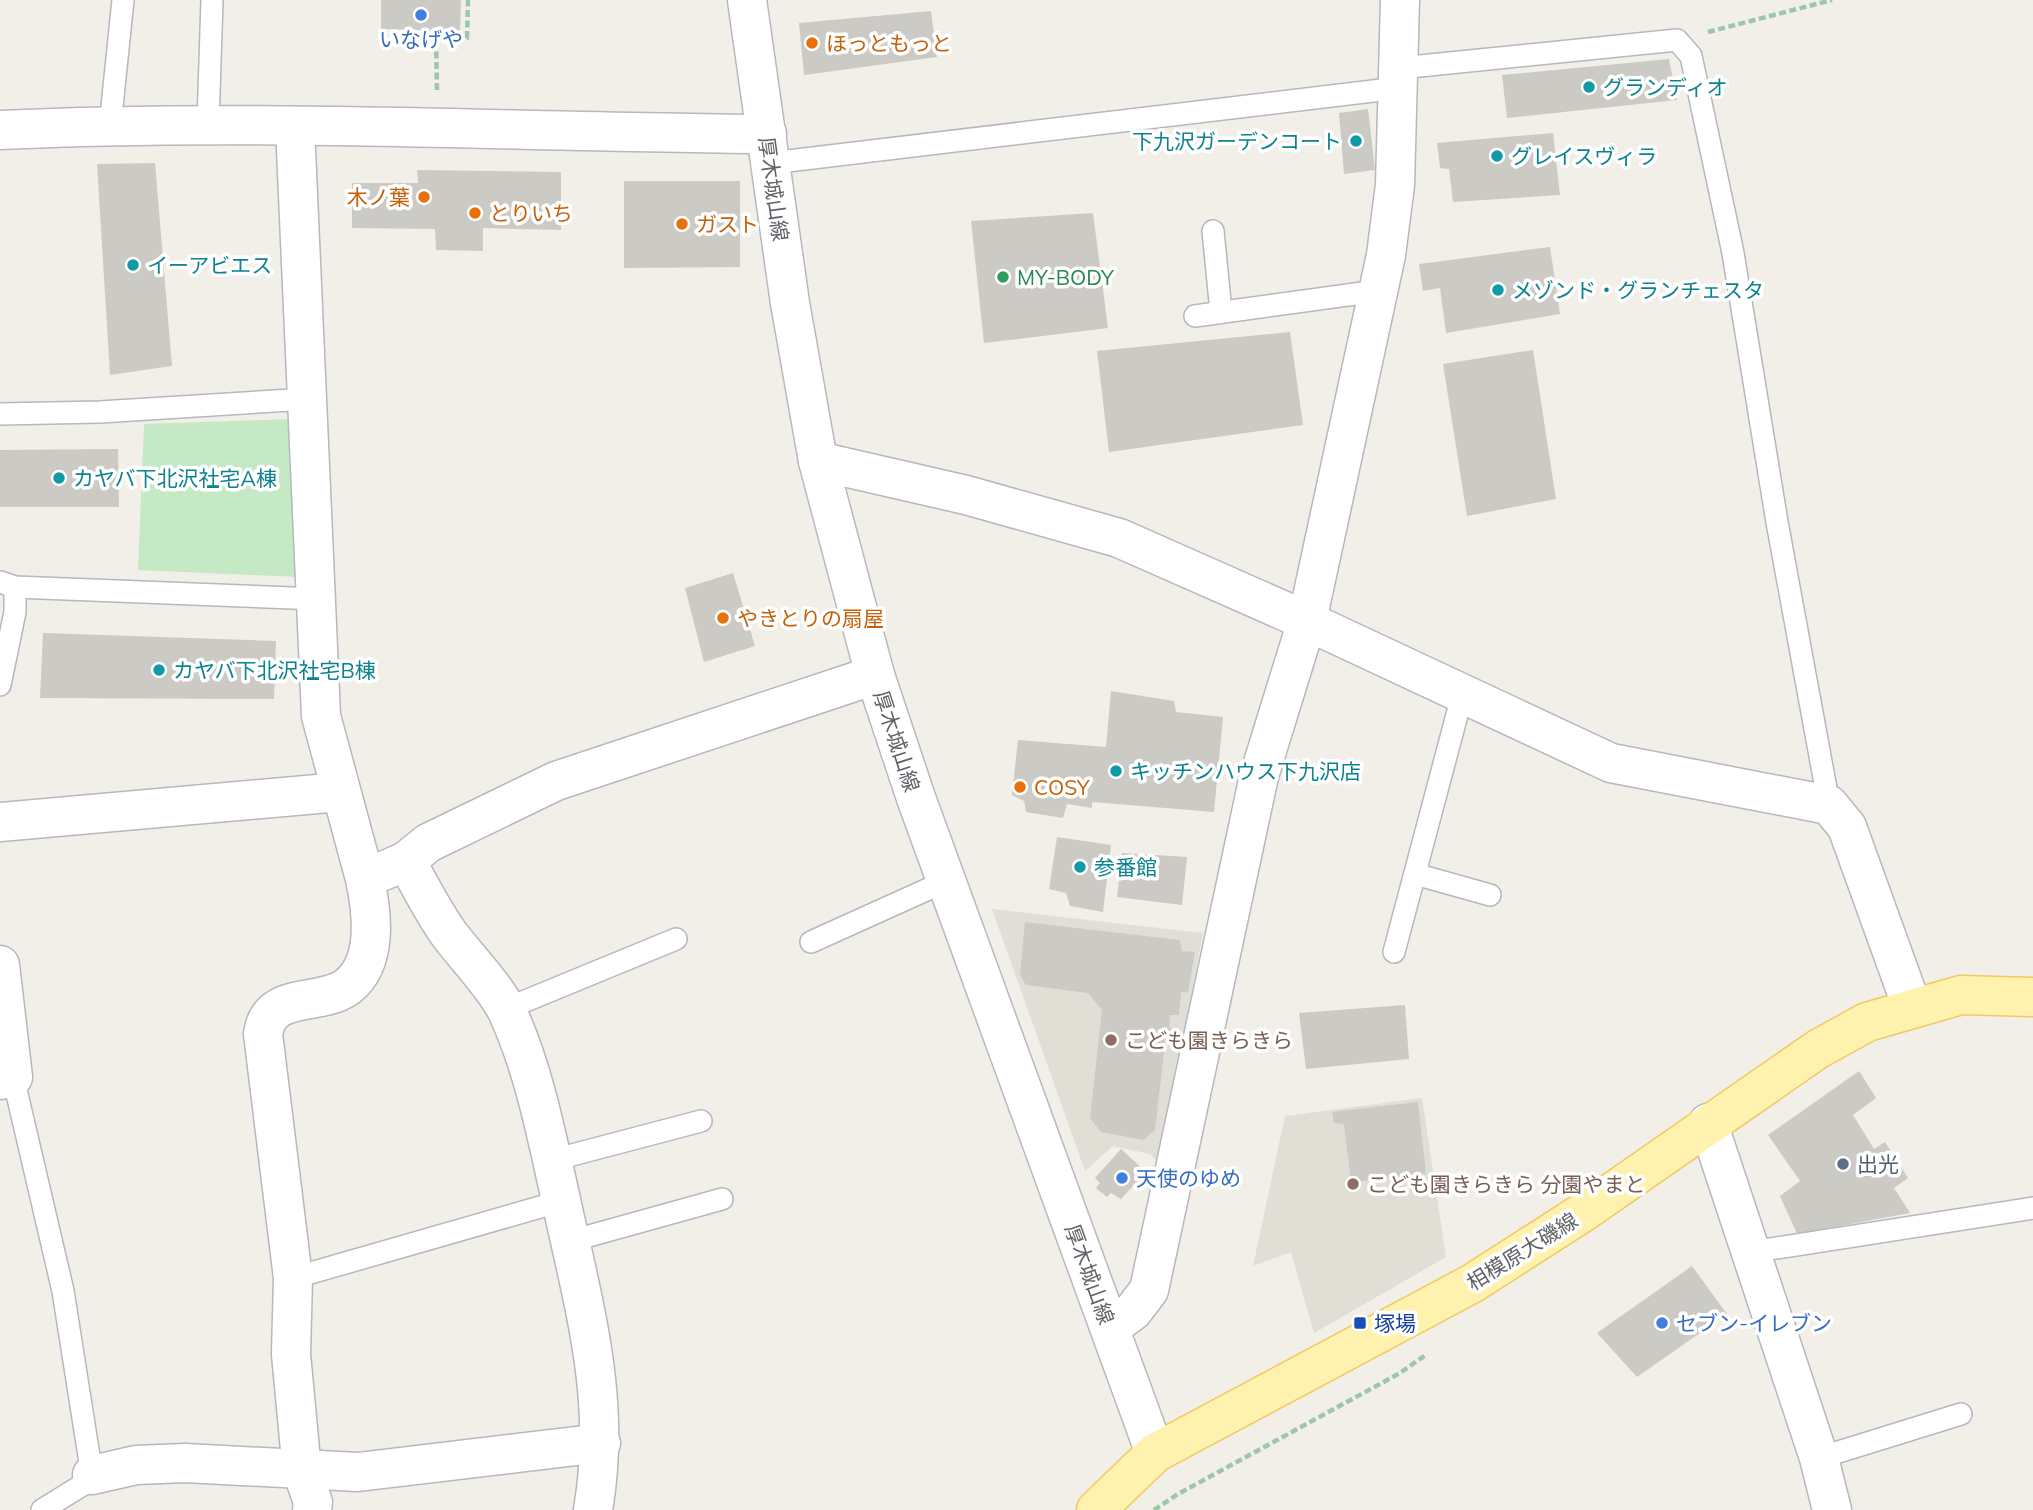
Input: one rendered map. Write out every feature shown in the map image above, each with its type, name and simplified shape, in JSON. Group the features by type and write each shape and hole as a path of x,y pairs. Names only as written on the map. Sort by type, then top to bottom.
{"main road":[{"name":"相模原大磯線","path":"1096,1510 1156,1453 1473,1283 1584,1211 1818,1049 1867,1021 1961,995 2033,998"}],"street":[{"name":"厚木城山線","path":"747,0 790,303 818,461 875,675 946,881 1156,1453"},
{"path":"1110,1328 1133,1311 1149,1290 1259,776 1307,621 1377,291 1395,185 1400,0"},
{"path":"0,130 208,123 769,148"},
{"path":"295,127 318,599 321,716 365,879 372,932 365,960 356,977 334,993 281,1005 264,1025 273,1129 293,1278 291,1354 302,1471 313,1502 312,1510"},
{"path":"818,461 966,495 1119,538 1307,621 1462,696 1611,763 1829,805 1847,827 1912,1007"},
{"path":"365,879 406,860 428,843 556,781 875,675"},
{"path":"0,822 340,792"},
{"path":"406,860 447,931 506,1009 553,1160 596,1367 601,1443 593,1510"},
{"path":"0,965 7,1078"},
{"path":"1708,1123 1819,1458 1832,1510"},
{"path":"92,1475 136,1465 185,1463 358,1472 601,1443"}],"lane":[{"path":"110,126 123,0"},
{"path":"208,123 212,0"},
{"path":"769,148 1399,78 1677,40 1691,56 1733,253 1777,522 1829,805"},
{"path":"1213,231 1221,312"},
{"path":"1195,316 1377,291"},
{"path":"0,414 100,412 307,399"},
{"path":"0,685 15,612 7,585 318,599"},
{"path":"1394,952 1462,696"},
{"path":"1415,874 1490,895"},
{"path":"811,942 946,881"},
{"path":"506,1009 676,939"},
{"path":"7,1078 63,1291 92,1475 83,1484 42,1510"},
{"path":"553,1160 701,1121"},
{"path":"571,1241 722,1199"},
{"path":"293,1278 561,1202"},
{"path":"1751,1252 2033,1208"},
{"path":"1819,1458 1961,1414"}],"path":[{"path":"437,102 436,37 467,38 468,0"},
{"path":"1677,40 1832,0"}],"shaded area":[{"name":"こども園きらきら","path":"992,909 1203,933 1159,1164 1150,1154 1113,1146 1085,1171"},
{"name":"こども園きらきら 分園やまと","path":"1422,1098 1446,1257 1314,1333 1291,1252 1253,1266 1285,1116"}],"green space":[{"path":"292,419 298,577 138,570 144,424"}],"building":[{"name":"いなげや","path":"381,0 461,0 460,31 381,29"},
{"path":"931,11 937,57 804,75 799,23"},
{"name":"グランディオ","path":"1669,59 1677,100 1507,118 1502,75"},
{"name":"下九沢ガーデンコート","path":"1368,109 1375,170 1344,174 1339,113"},
{"name":"グレイスヴィラ","path":"1553,133 1560,195 1453,202 1449,169 1440,168 1437,143"},
{"name":"イーアビエス","path":"155,163 172,366 110,375 97,164"},
{"path":"417,170 561,172 561,230 483,228 483,251 436,250 435,229 352,228 352,183 418,183"},
{"name":"ガスト","path":"624,181 740,181 740,267 624,268"},
{"path":"1093,213 1108,328 984,343 971,221"},
{"name":"メゾンド・グランチェスタ","path":"1550,247 1560,314 1446,333 1440,288 1423,291 1419,264"},
{"path":"1290,332 1303,425 1109,452 1097,351"},
{"path":"1533,350 1556,499 1467,516 1443,364"},
{"name":"カヤバ下北沢社宅A棟","path":"118,449 119,507 0,507 0,450"},
{"path":"733,573 755,646 704,662 685,588"},
{"name":"カヤバ下北沢社宅B棟","path":"43,633 276,641 274,699 40,698"},
{"name":"キッチンハウス下九沢店","path":"1111,691 1174,701 1176,712 1223,717 1214,812 1092,802 1092,808 1067,804 1063,818 1026,812 1024,801 1012,795 1018,740 1106,747"},
{"name":"参番館","path":"1057,837 1111,845 1103,912 1070,906 1066,893 1049,889"},
{"path":"1122,853 1187,857 1182,905 1117,897"},
{"path":"1025,922 1180,940 1182,951 1195,952 1188,992 1181,992 1179,1015 1170,1015 1169,1028 1177,1029 1174,1043 1165,1044 1155,1130 1143,1140 1101,1132 1090,1118 1102,1010 1088,993 1026,985 1020,975"},
{"path":"1405,1005 1409,1059 1306,1069 1299,1013"},
{"name":"出光","path":"1859,1071 1876,1098 1853,1115 1874,1149 1885,1142 1908,1178 1894,1188 1910,1213 1797,1234 1780,1196 1800,1181 1768,1135"},
{"path":"1418,1102 1426,1174 1351,1182 1344,1124 1334,1123 1332,1112"},
{"path":"1121,1149 1146,1172 1121,1199 1111,1193 1107,1197 1096,1188 1100,1183 1095,1178"},
{"name":"セブン-イレブン","path":"1692,1266 1727,1314 1637,1377 1597,1333"}],"place":[{"name":"いなげや","path":"421,15"},
{"name":"ほっともっと","path":"812,43"},
{"name":"グランディオ","path":"1589,87"},
{"name":"下九沢ガーデンコート","path":"1356,141"},
{"name":"グレイスヴィラ","path":"1497,156"},
{"name":"木ノ葉","path":"424,197"},
{"name":"とりいち","path":"475,213"},
{"name":"ガスト","path":"682,224"},
{"name":"イーアビエス","path":"133,265"},
{"name":"MY-BODY","path":"1003,277"},
{"name":"メゾンド・グランチェスタ","path":"1498,290"},
{"name":"カヤバ下北沢社宅A棟","path":"59,478"},
{"name":"やきとりの扇屋","path":"723,618"},
{"name":"カヤバ下北沢社宅B棟","path":"159,670"},
{"name":"キッチンハウス下九沢店","path":"1116,771"},
{"name":"COSY","path":"1020,787"},
{"name":"参番館","path":"1080,867"},
{"name":"こども園きらきら","path":"1111,1040"},
{"name":"出光","path":"1843,1164"},
{"name":"天使のゆめ","path":"1122,1178"},
{"name":"こども園きらきら 分園やまと","path":"1353,1184"},
{"name":"塚場","path":"1360,1323"},
{"name":"セブン-イレブン","path":"1662,1323"}]}
